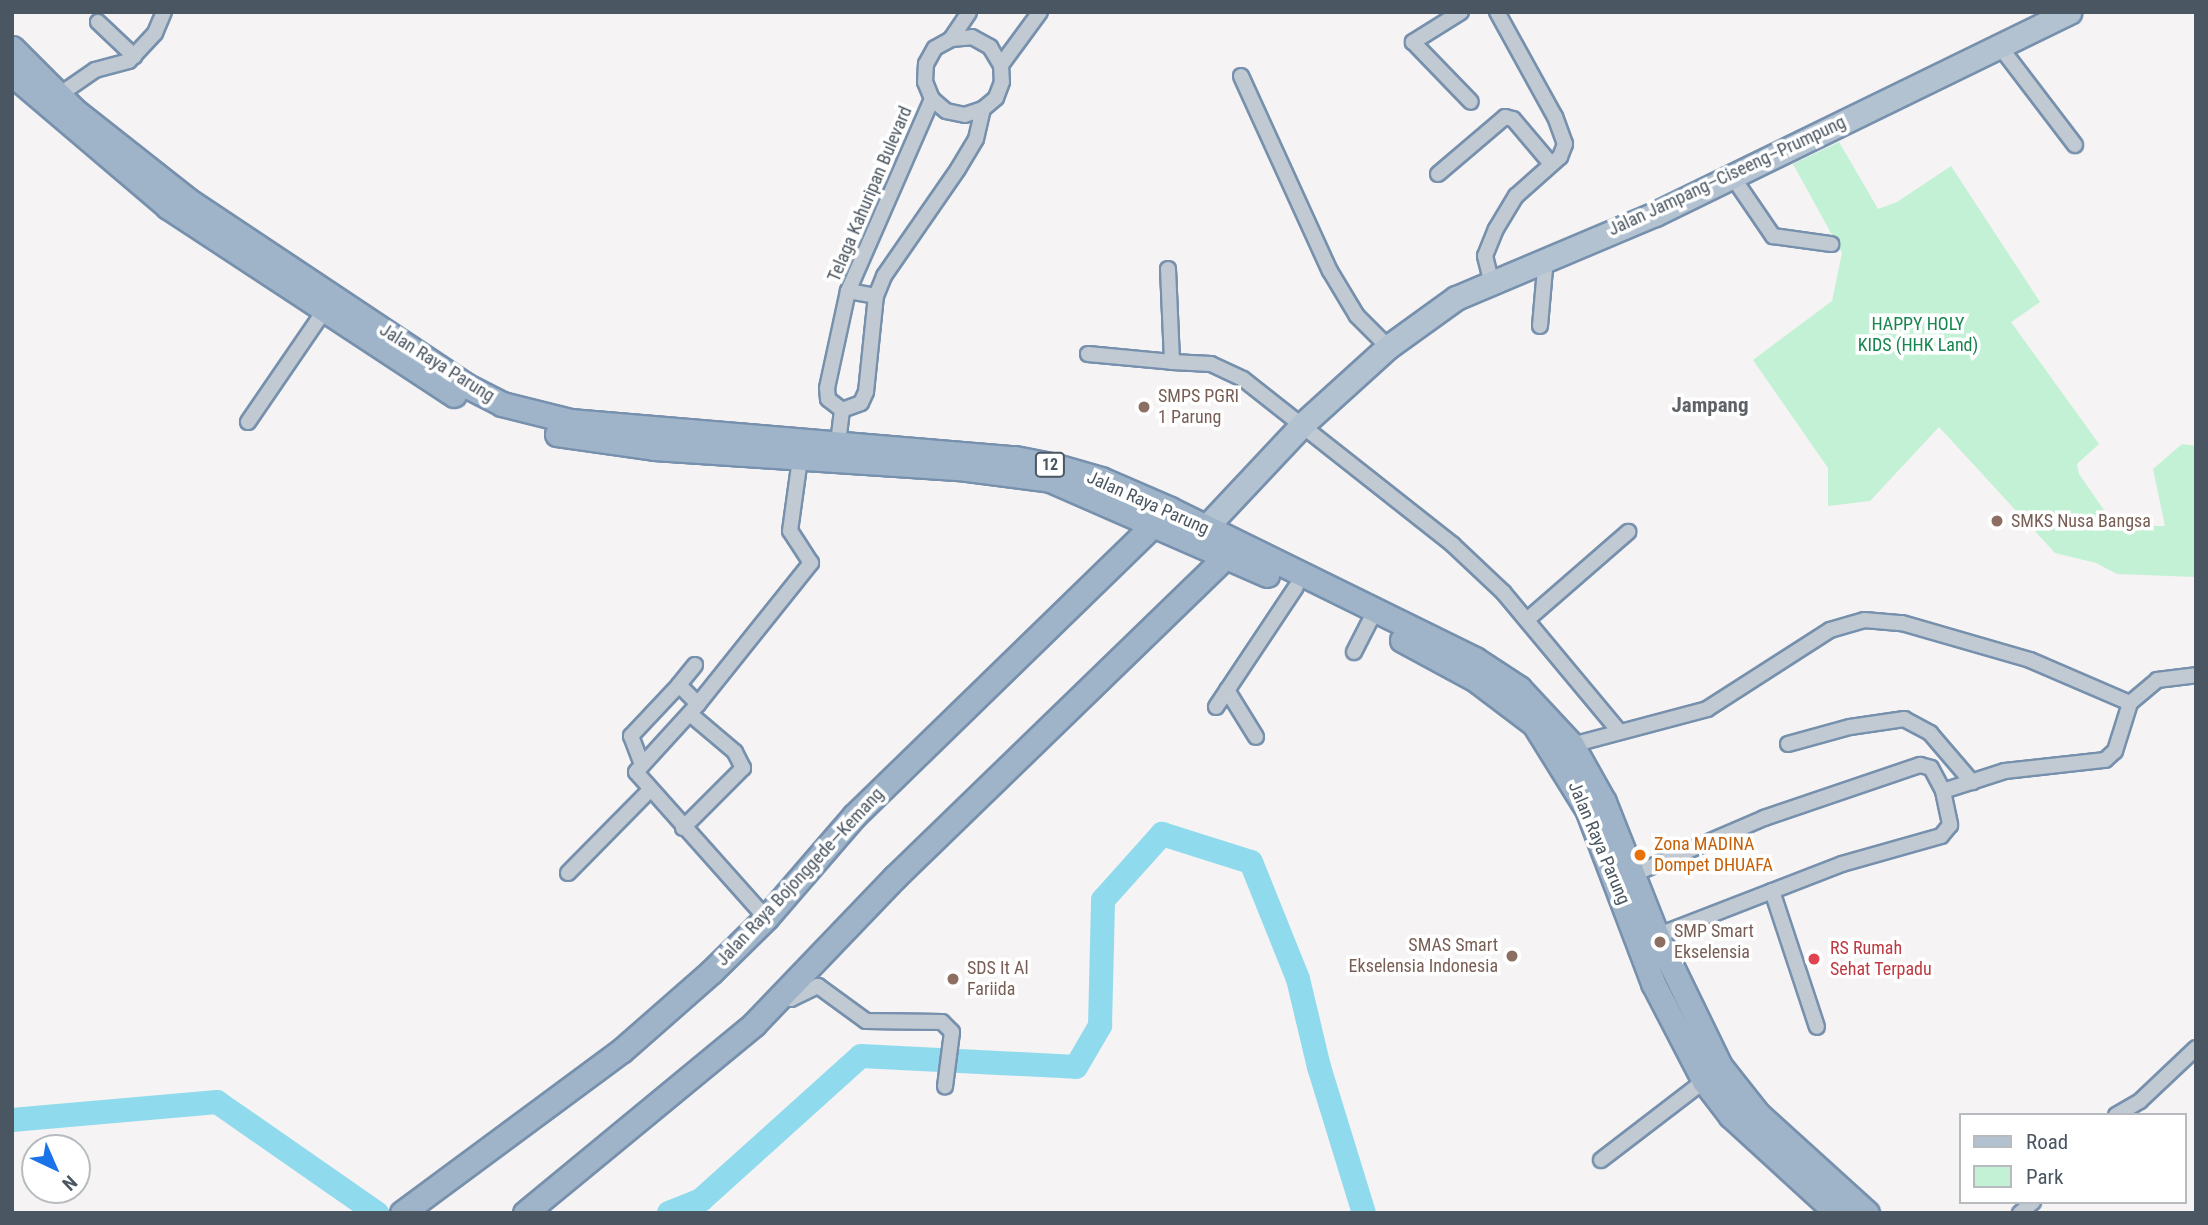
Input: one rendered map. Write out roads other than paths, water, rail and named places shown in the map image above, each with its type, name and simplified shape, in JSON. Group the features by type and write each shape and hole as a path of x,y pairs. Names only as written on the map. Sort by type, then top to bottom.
{"highway":[{"name":"Jalan Raya Parung","path":"12,48 59,95 188,200 467,386 502,404 570,421 836,454 1015,458 1101,480 1163,516 1475,680 1534,724 1570,775 1648,939 1720,1066 1758,1114 1867,1213"},
{"name":"Jalan Raya Parung","path":"12,74 158,200 324,311 498,418 564,435 654,448 800,459 836,454"},
{"name":"Jalan Raya Bojonggede—Kemang","path":"402,1213 621,1051 766,918 854,817 1163,516"},
{"name":"Jalan Raya Parung","path":"1231,551 1475,659 1519,688 1572,745 1604,802 1634,874 1648,939 1653,983 1704,1082 1731,1116 1837,1213"},
{"path":"525,1213 712,1064 895,877 1231,551"}],"main road":[{"name":"Jalan Jampang–Ciseeng–Prumpung","path":"1199,535 1300,428 1427,315 1491,280 1732,176 1998,44 2069,12"}],"street":[{"path":"59,95 95,70 132,59 155,33 163,12"},
{"path":"951,39 969,12"},
{"path":"1001,65 1040,12"},
{"path":"1461,12 1413,42 1471,102"},
{"path":"1491,280 1485,256 1491,238 1516,196 1564,150 1562,131 1497,12"},
{"path":"98,22 132,59"},
{"path":"972,37 990,47 1001,65 1002,82 996,98 983,109 965,115 946,111 932,99 925,82 926,64 935,48 951,39 972,37"},
{"path":"1998,44 2075,145"},
{"path":"1241,76 1330,271 1357,316 1388,347"},
{"name":"Telaga Kahuripan Bulevard","path":"846,410 828,399 827,388 848,291 932,99"},
{"path":"836,454 846,410 866,392 876,296 899,250 976,139 983,109"},
{"path":"1437,174 1506,117 1513,119 1551,164"},
{"path":"1732,176 1768,233 1831,244"},
{"path":"1540,326 1546,258"},
{"path":"1168,269 1172,362"},
{"path":"848,291 876,296"},
{"path":"248,422 324,311"},
{"path":"1088,354 1211,364 1243,379 1300,428 1453,545 1528,619 1613,734"},
{"path":"766,918 649,791 636,772 641,762 694,709 811,563 789,531 800,459"},
{"path":"1528,619 1628,532"},
{"path":"1216,707 1296,587"},
{"path":"1572,745 1707,709 1830,630 1864,620 1902,623 2030,660 2130,703"},
{"path":"1354,652 1369,622"},
{"path":"641,762 631,736 695,665"},
{"path":"1943,791 2018,769 2105,760 2115,751 2130,703 2157,680 2196,675"},
{"path":"679,685 694,709 735,752 743,768 683,828"},
{"path":"1227,690 1256,737"},
{"path":"1788,744 1850,727 1904,719 1930,733 1972,782"},
{"path":"1634,874 1764,818 1920,765 1931,768 1943,791 1950,825 1941,835 1842,864 1648,939"},
{"path":"568,873 649,791"},
{"path":"1772,891 1817,1027"},
{"path":"781,995 791,999 818,986 866,1021 942,1022 952,1032 945,1087"},
{"path":"2122,1113 2140,1101 2196,1048"},
{"path":"1601,1160 1704,1082"}],"waterway":[{"path":"669,1213 701,1200 861,1056 1076,1067 1100,1026 1103,900 1162,834 1251,862 1298,979 1319,1067 1364,1213"},
{"path":"12,1120 217,1102 377,1213"}],"place":[{"name":"SMPS PGRI 1 Parung","path":"1144,407"},
{"name":"SMKS Nusa Bangsa","path":"1997,521"},
{"name":"Zona MADINA Dompet DHUAFA","path":"1640,855"},
{"name":"SMP Smart Ekselensia","path":"1660,942"},
{"name":"SMAS Smart Ekselensia Indonesia","path":"1512,956"},
{"name":"RS Rumah Sehat Terpadu","path":"1814,959"},
{"name":"SDS It Al Fariida","path":"953,979"}],"district":[{"name":"Jampang","path":"1710,405"}],"park label":[{"name":"HAPPY HOLY KIDS (HHK Land)","path":"1918,335"}]}
